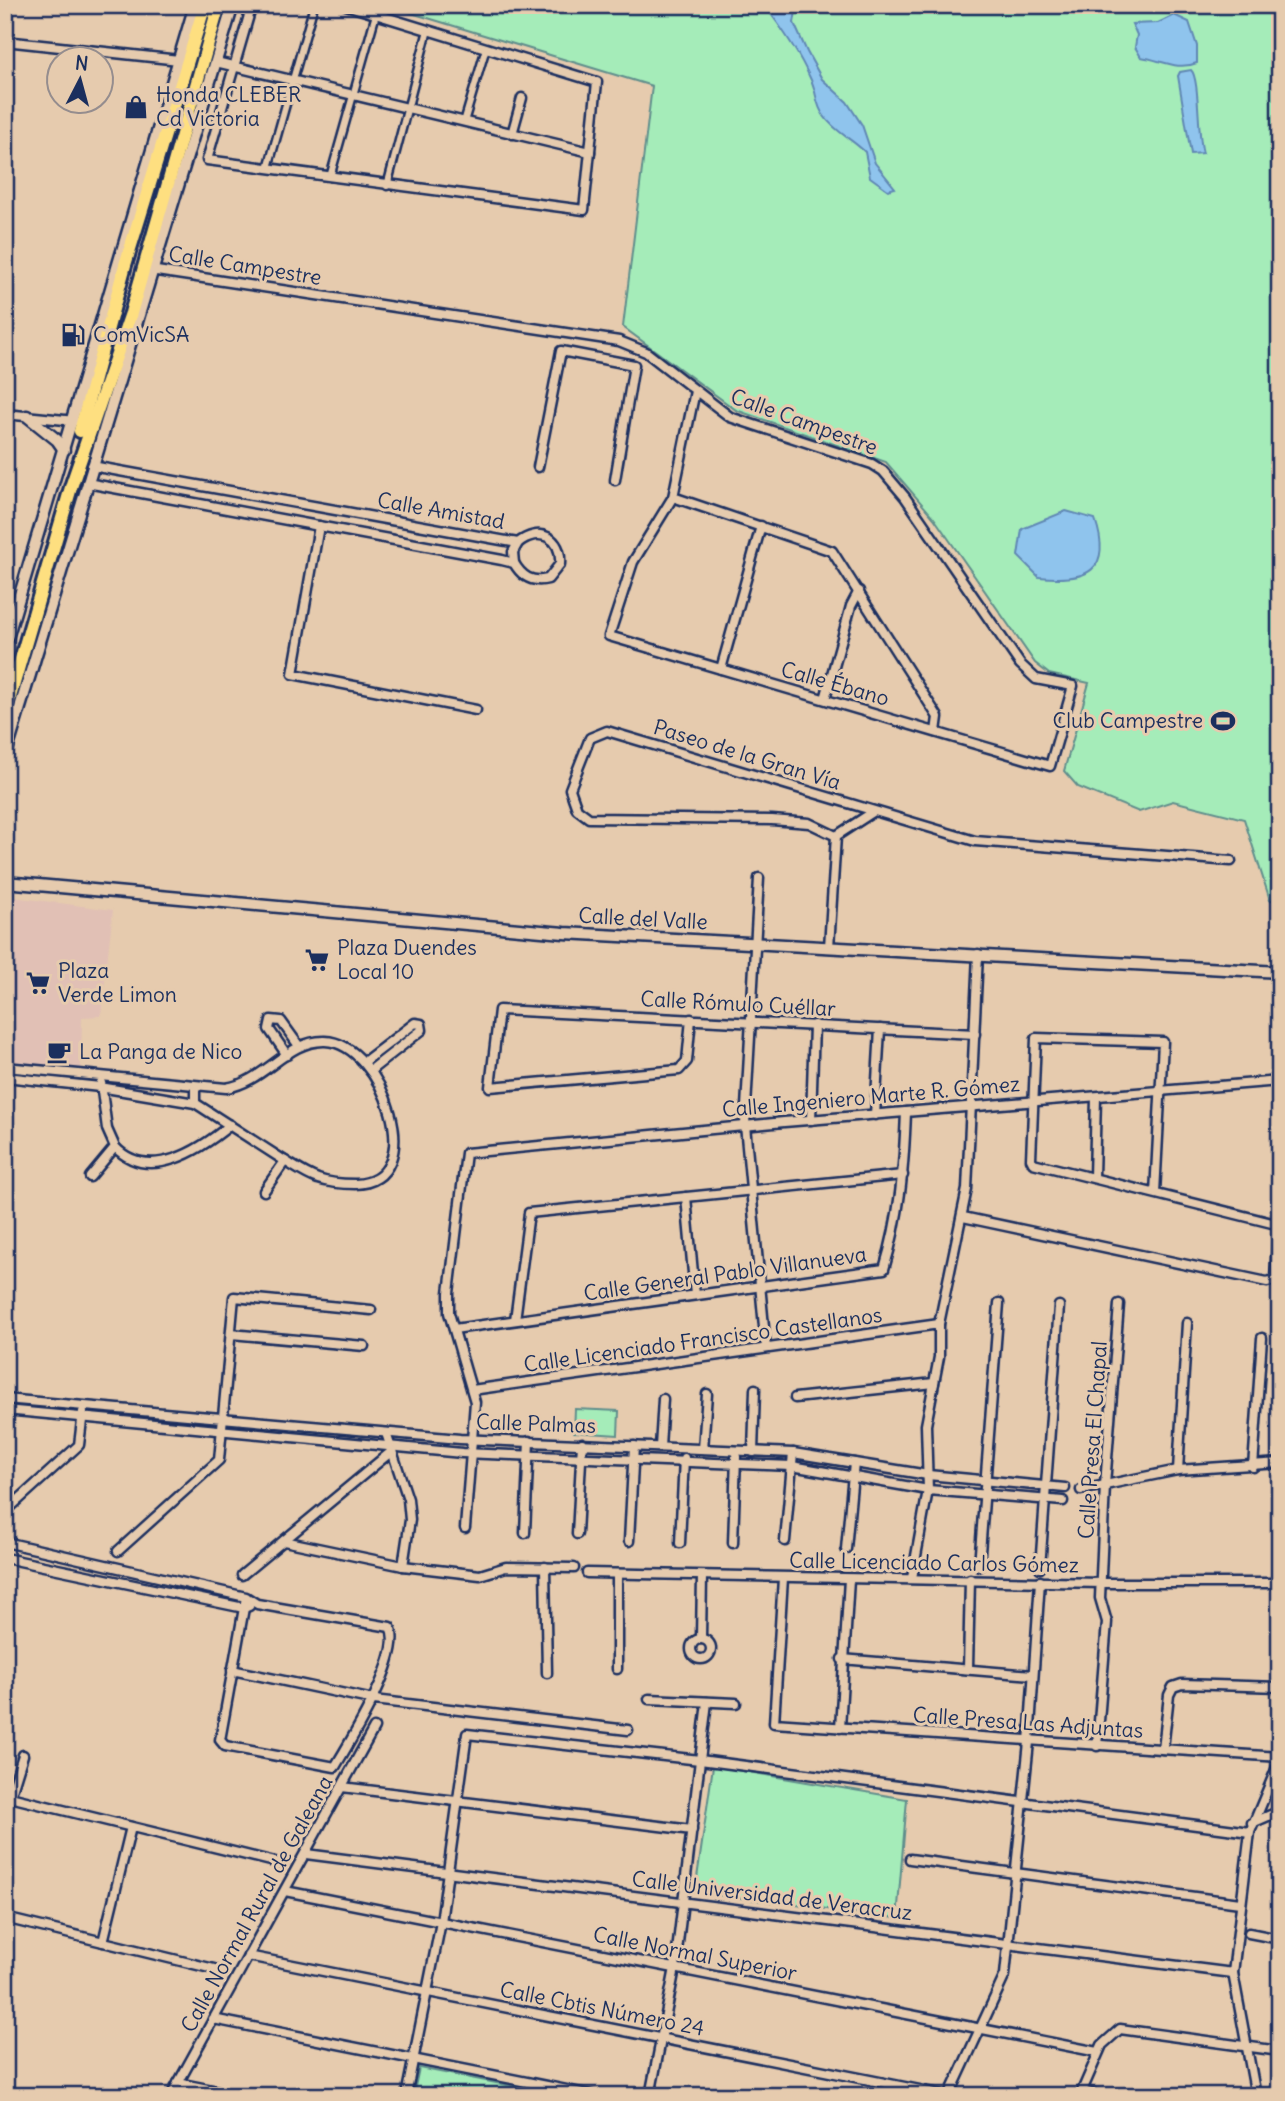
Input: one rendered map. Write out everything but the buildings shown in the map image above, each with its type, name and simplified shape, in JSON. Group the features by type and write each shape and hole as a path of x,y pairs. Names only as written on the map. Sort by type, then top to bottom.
{"main road":[{"path":"5,714 113,317 150,169 205,5"},
{"path":"5,686 56,492 83,421 121,357 172,184 216,6"},
{"path":"113,317 110,342 121,357"}],"street":[{"path":"5,645 56,492 64,450 83,421 195,5"},
{"path":"5,757 92,466 121,357 150,270 172,184 216,62 233,5"},
{"path":"252,5 207,160 584,211 597,82 346,5"},
{"path":"268,169 314,5"},
{"path":"330,178 376,14"},
{"path":"387,186 428,30"},
{"path":"5,41 179,60"},
{"path":"464,122 486,48"},
{"path":"216,62 590,152"},
{"path":"512,134 522,98"},
{"name":"Calle Campestre","path":"150,270 577,334 633,345 730,417 860,458 883,471 905,497 1020,664 1036,679 1073,686 1050,766"},
{"path":"575,353 577,334"},
{"path":"538,467 561,351 575,353 634,365 615,480"},
{"path":"695,390 673,497 832,551 938,718 936,732"},
{"path":"5,414 83,421"},
{"path":"27,416 57,440 64,450"},
{"name":"Calle Amistad","path":"87,483 514,563 520,573 540,581 555,573 561,564 561,552 551,538 539,533 527,536 518,543 92,466"},
{"path":"114,488 118,471"},
{"path":"246,512 249,495"},
{"name":"Calle Ébano","path":"673,497 633,562 609,636 1050,766"},
{"path":"379,537 382,518"},
{"path":"319,526 293,674 476,710"},
{"path":"721,669 761,526"},
{"path":"514,563 513,552 518,543"},
{"path":"825,699 851,606 859,592"},
{"name":"Paseo de la Gran Vía","path":"836,836 809,823 785,821 689,817 589,818 577,808 570,789 590,738 607,731 975,841 1231,861"},
{"path":"829,947 836,836 873,812"},
{"path":"760,878 745,1125 766,1348"},
{"name":"Calle del Valle","path":"5,882 564,933 1280,972"},
{"path":"912,1578 928,1489 926,1425 939,1357 939,1324 963,1217 978,954"},
{"name":"Calle Rómulo Cuéllar","path":"691,1019 687,1061 683,1067 489,1087 499,1010 691,1019 752,1022 975,1034"},
{"path":"287,1055 269,1029 271,1020 281,1021 299,1046"},
{"path":"364,1062 415,1023 421,1024 422,1030 371,1070"},
{"path":"811,1119 814,1026"},
{"path":"875,1115 880,1029"},
{"path":"963,1217 1267,1282 1275,1280 1279,1224 1033,1163 1032,1102 1036,1038 1163,1042 1155,1193"},
{"path":"5,1067 195,1086 241,1085 256,1078 299,1046 327,1041 343,1045 371,1070 394,1126 395,1146 390,1162 380,1176 363,1184 342,1184 318,1179 285,1161 195,1103 100,1087 5,1077"},
{"path":"389,1043 396,1051"},
{"path":"102,1077 100,1087 107,1129 116,1147 131,1160 147,1163 163,1161 197,1150 230,1125"},
{"name":"Calle Ingeniero Marte R. Gómez","path":"454,1329 449,1313 449,1293 466,1153 811,1119 1280,1081"},
{"path":"195,1086 195,1103"},
{"path":"1094,1177 1096,1097"},
{"name":"Calle General Pablo Villanueva","path":"454,1329 884,1269 894,1237 904,1175 906,1112"},
{"path":"90,1177 116,1147"},
{"path":"264,1191 285,1161"},
{"path":"515,1320 529,1213 904,1175"},
{"path":"686,1197 695,1295"},
{"path":"118,1551 219,1460 234,1297 372,1310"},
{"path":"979,1566 999,1303"},
{"name":"Calle Presa El Chapal","path":"1097,1746 1107,1622 1100,1598 1105,1485 1119,1304"},
{"path":"1040,1568 1059,1306"},
{"path":"1178,1470 1186,1323"},
{"name":"Calle Licenciado Francisco Castellanos","path":"472,1390 939,1324"},
{"path":"454,1329 475,1402 465,1528"},
{"path":"230,1334 364,1346"},
{"path":"1253,1467 1262,1338"},
{"path":"795,1398 934,1382"},
{"path":"753,1452 755,1389"},
{"path":"703,1449 707,1394"},
{"name":"Calle Palmas","path":"5,1399 473,1439 793,1453 928,1475 1065,1488"},
{"path":"660,1447 663,1399"},
{"path":"5,1512 79,1445 84,1406"},
{"name":"Calle Palmas","path":"5,1410 391,1449 792,1466 928,1489 1063,1501"},
{"path":"386,1433 408,1499 410,1520 404,1566"},
{"path":"525,1533 529,1441"},
{"path":"577,1534 582,1443"},
{"path":"629,1541 634,1446"},
{"path":"680,1543 685,1448"},
{"path":"242,1575 391,1449"},
{"path":"733,1544 736,1451"},
{"path":"785,1541 793,1453"},
{"path":"846,1549 854,1463"},
{"path":"1081,1490 1178,1470 1253,1467 1280,1463"},
{"path":"284,1541 404,1566 480,1575 506,1567 574,1568"},
{"path":"5,1542 246,1598 257,1604 390,1627 394,1641 374,1700 335,1767 225,1746 219,1735 246,1598"},
{"path":"5,1558 244,1608 257,1604"},
{"path":"99,1578 104,1565"},
{"path":"545,1567 547,1673"},
{"name":"Calle Licenciado Carlos Gómez","path":"587,1573 1102,1583 1280,1583"},
{"path":"617,1574 617,1669"},
{"path":"701,1639 702,1576"},
{"name":"Calle Presa Las Adjuntas","path":"783,1578 774,1723 1280,1758"},
{"path":"840,1728 842,1659 849,1579"},
{"path":"968,1668 970,1579"},
{"path":"949,2096 1004,1982 1024,1805 1040,1581"},
{"path":"842,1659 1033,1675"},
{"path":"232,1671 374,1700 628,1730"},
{"path":"1163,1749 1169,1695 1173,1687 1182,1684 1280,1687"},
{"path":"649,1699 736,1703"},
{"path":"650,2096 684,1903 707,1702"},
{"name":"Calle Normal Rural de Galeana","path":"171,2096 374,1728"},
{"path":"406,2096 441,1922 467,1734 700,1760 1024,1805 1250,1832"},
{"path":"5,1813 23,1755"},
{"path":"1256,2096 1244,2044 1233,1973 1250,1832 1280,1758"},
{"path":"342,1787 692,1830"},
{"path":"10,1797 279,1863"},
{"path":"1252,1823 1280,1811"},
{"path":"103,1942 131,1827"},
{"name":"Calle Universidad de Veracruz","path":"306,1854 1233,1973"},
{"path":"909,1859 1240,1903"},
{"name":"Calle Normal Superior","path":"285,1891 1098,2052"},
{"path":"5,1918 214,1969"},
{"path":"1249,1933 1280,1939"},
{"name":"Calle Cbtis Número 24","path":"248,1956 949,2096"},
{"path":"213,2019 597,2096"},
{"path":"1104,2096 1082,2091 1098,2052 1112,2032 1120,2028 1280,2051"},
{"path":"178,2083 243,2096"}],"shaded area":[{"path":"5,896 113,910 101,1016 82,1017 81,1071 5,1062"}],"green space":[{"path":"385,5 1280,5 1280,901 1270,900 1244,819 1173,801 1139,812 1078,787 1064,771 1089,683 1049,674 1035,663 934,518 886,462 736,410 623,327 652,86"},
{"path":"575,1409 619,1411 618,1435 574,1432"},
{"path":"713,1766 907,1799 897,1918 695,1892"},
{"path":"419,2068 563,2096 413,2096"}],"water":[{"path":"764,5 797,5 794,23 807,52 822,79 847,102 862,125 875,163 895,188 888,190 870,177 865,152 824,116 801,60"},
{"path":"1174,15 1189,22 1197,46 1197,63 1183,66 1141,57 1135,47 1137,35 1132,24 1158,23"},
{"path":"1191,70 1196,84 1203,153 1191,154 1178,76 1180,72"},
{"path":"1066,511 1095,519 1101,551 1098,562 1083,575 1039,577 1018,556 1022,529"}],"place":[{"name":"Honda CLEBER Cd Victoria","path":"136,107"},
{"name":"ComVicSA","path":"73,335"},
{"name":"Club Campestre","path":"1223,721"},
{"name":"Plaza Duendes Local 10","path":"317,960"},
{"name":"Plaza Verde Limon","path":"38,983"},
{"name":"La Panga de Nico","path":"59,1052"}]}
